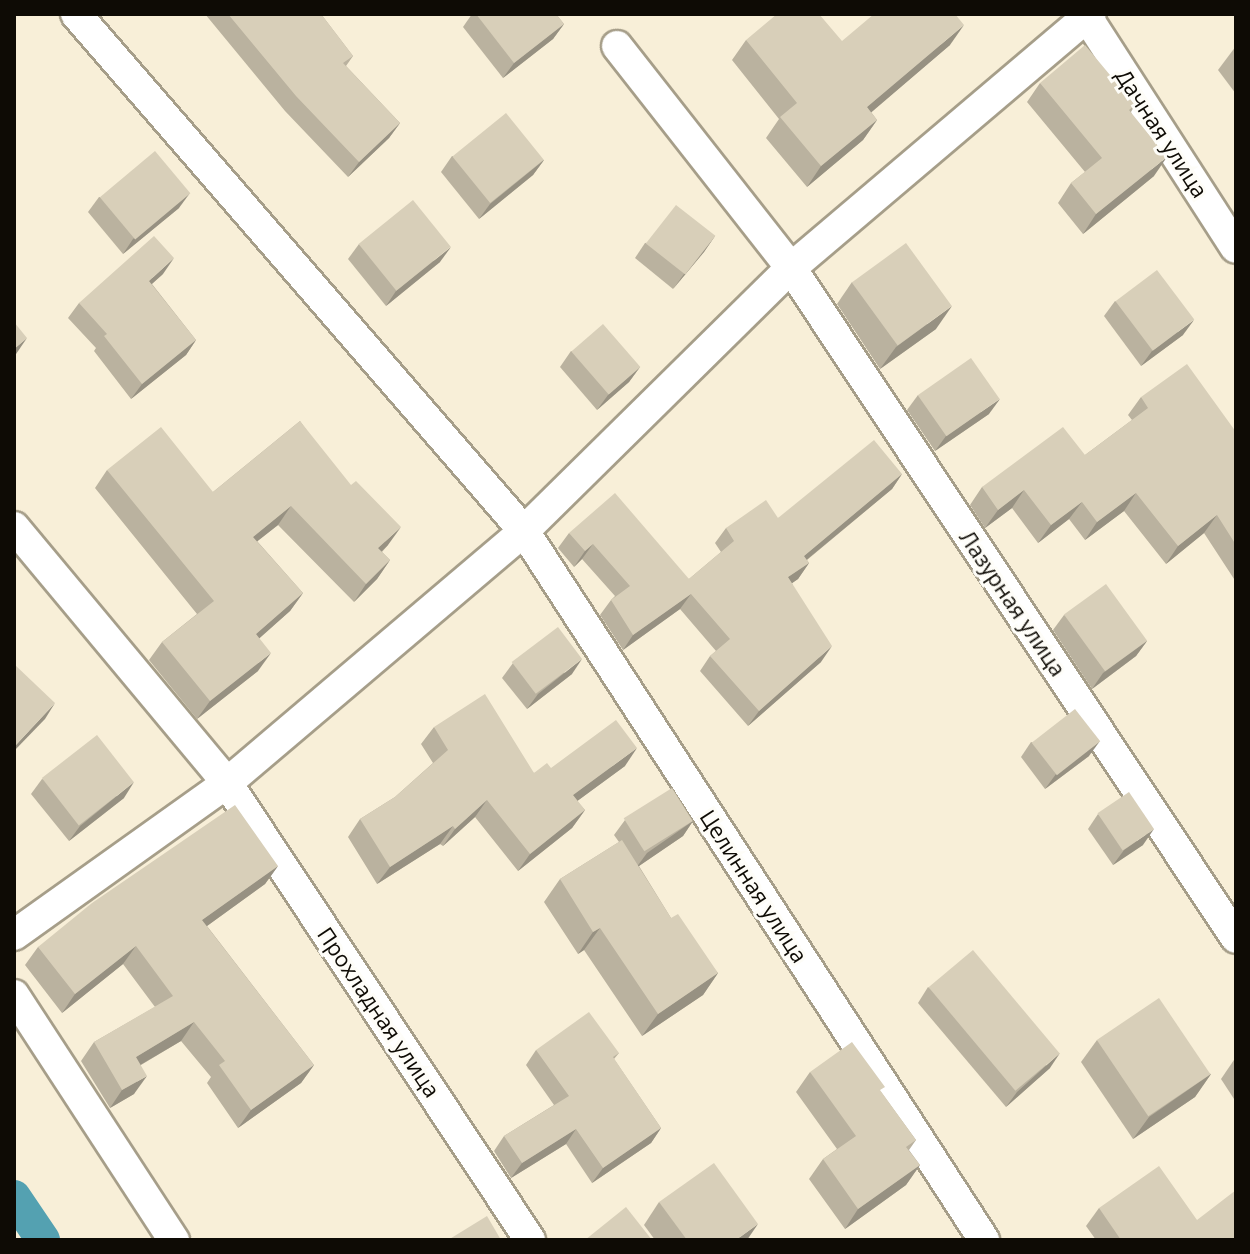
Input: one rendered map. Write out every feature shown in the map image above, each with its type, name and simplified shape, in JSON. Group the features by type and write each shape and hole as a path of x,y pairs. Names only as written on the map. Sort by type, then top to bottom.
{"street":[{"name":"Целинная улица","path":"76,14 524,531 984,1240"},
{"path":"14,935 227,783 524,531 791,268 1088,15"},
{"name":"Дачная улица","path":"1088,15 1236,248"},
{"name":"Лазурная улица","path":"617,46 791,268 1236,938"},
{"name":"Прохладная улица","path":"14,527 227,783 530,1240"},
{"path":"14,995 174,1240"}],"building":[{"path":"228,14 321,14 353,56 343,63 400,123 359,162 296,96"},
{"path":"476,14 556,14 564,24 514,63"},
{"path":"777,14 819,14 842,41 874,14 955,14 964,25 867,107 877,120 821,166 780,117 797,103 746,40"},
{"path":"1085,45 1135,105 1129,110 1167,157 1096,214 1071,183 1102,158 1040,83"},
{"path":"506,113 544,160 490,203 452,156"},
{"path":"155,151 190,193 135,239 100,197"},
{"path":"413,200 451,247 396,291 359,244"},
{"path":"676,205 715,236 685,274 646,244"},
{"path":"154,236 174,258 149,281 196,340 142,384 104,336 107,334 79,303"},
{"path":"906,243 952,306 898,345 852,282"},
{"path":"1157,270 1194,320 1153,351 1115,301"},
{"path":"14,322 27,338 14,349"},
{"path":"603,324 640,367 609,395 571,352"},
{"path":"971,358 1000,399 946,436 918,395"},
{"path":"1187,364 1236,432 1236,545 1217,515 1178,546 1136,493 1097,522 1082,502 1051,525 1024,490 998,510 982,487 1063,427 1085,455 1148,408 1141,397"},
{"path":"300,421 351,485 356,481 401,527 378,548 390,560 366,584 291,506 253,537 303,593 256,634 271,653 210,701 162,642 214,601 107,470 161,427 213,492"},
{"path":"874,440 902,474 804,556 809,563 788,577 832,646 759,711 710,656 730,639 691,594 633,635 611,600 630,586 593,544 585,551 569,533 615,493 689,579 734,541 726,528 766,500 778,518"},
{"path":"1106,584 1147,641 1105,671 1064,615"},
{"path":"558,627 582,659 536,694 512,662"},
{"path":"14,664 55,703 14,747"},
{"path":"485,694 534,773 547,763 551,768 616,720 637,748 573,795 585,810 530,854 487,800 455,829 453,826 390,867 360,819 395,797 448,750 434,727"},
{"path":"1075,709 1100,741 1057,775 1032,743"},
{"path":"97,735 134,782 79,825 42,778"},
{"path":"672,788 693,821 644,851 624,818"},
{"path":"1129,792 1154,829 1123,851 1097,813"},
{"path":"235,805 278,866 202,920 314,1065 251,1110 219,1065 225,1061 194,1022 136,1057 147,1076 122,1090 94,1042 173,996 136,946 75,994 38,947 92,903"},
{"path":"622,840 671,918 678,914 718,973 658,1014 600,928 593,932 560,879"},
{"path":"973,950 1060,1053 1015,1091 929,987"},
{"path":"1159,998 1210,1074 1148,1116 1097,1040"},
{"path":"589,1012 619,1053 613,1057 661,1128 603,1168 576,1129 522,1163 504,1136 569,1096 536,1050"},
{"path":"852,1042 885,1087 880,1090 916,1140 906,1147 920,1165 858,1209 823,1159 856,1136 810,1072"},
{"path":"714,1163 758,1224 736,1240 687,1240 659,1202"},
{"path":"1159,1166 1197,1220 1236,1190 1236,1240 1121,1240 1099,1208"},
{"path":"626,1207 652,1240 585,1240"},
{"path":"487,1216 501,1240 448,1240"}],"waterway":[{"path":"14,1197 43,1240"}]}
